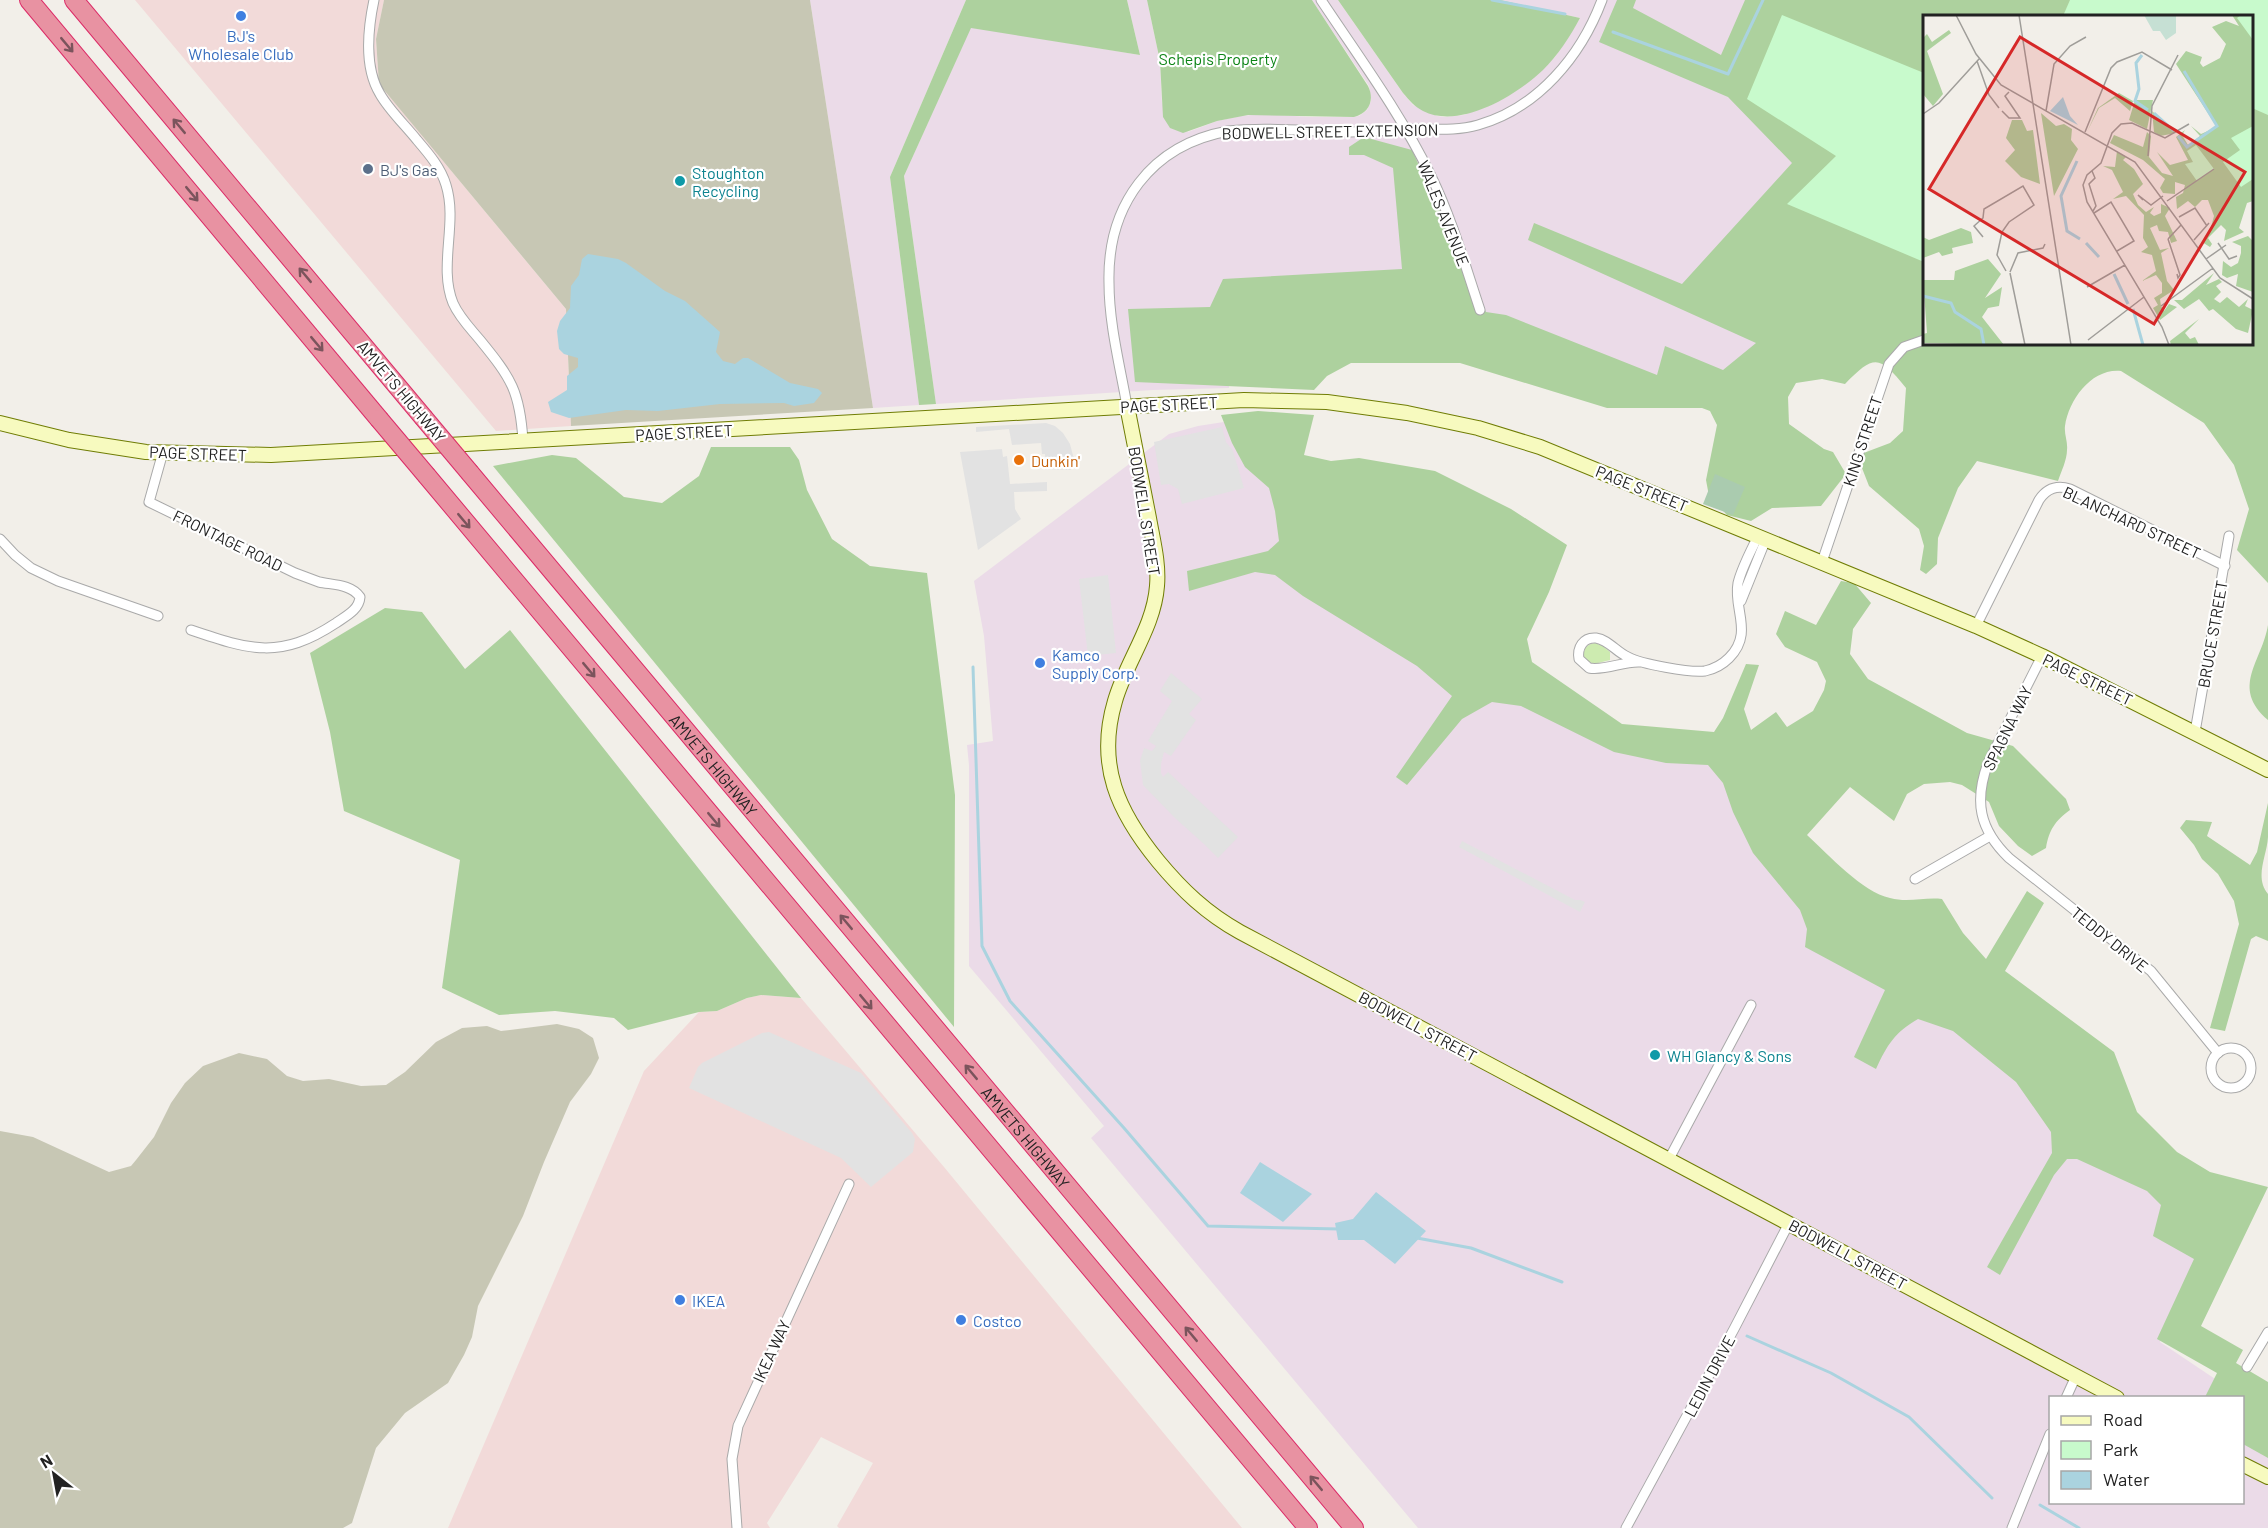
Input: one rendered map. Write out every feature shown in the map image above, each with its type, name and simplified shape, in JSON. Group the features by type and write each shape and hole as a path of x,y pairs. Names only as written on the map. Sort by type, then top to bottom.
{"highway":[{"path":"29,0 1308,1528"},
{"name":"AMVETS HIGHWAY","path":"74,0 1354,1528"}],"main road":[{"name":"PAGE STREET","path":"0,423 69,440 128,450 283,455 1244,400 1285,400 1352,405 1430,417 1540,447 1976,626 2042,656 2268,770"},
{"name":"BODWELL STREET","path":"1127,406 1157,560 1157,588 1148,623 1115,701 1108,745 1111,774 1126,818 1182,889 1216,918 2113,1396"},
{"path":"2244,1465 2268,1477"}],"street":[{"path":"374,0 370,35 375,82 383,99 434,161 445,182 449,204 451,296 461,317 512,384 520,408 523,441"},
{"name":"WALES AVENUE","path":"1321,0 1406,130 1427,168 1445,208 1480,310"},
{"name":"BODWELL STREET EXTENSION","path":"1127,406 1109,298 1111,255 1116,228 1131,194 1159,160 1183,144 1228,130 1344,132 1464,128 1501,116 1521,105 1549,82 1576,52 1592,26 1602,0"},
{"name":"KING STREET","path":"1822,562 1888,364 1904,346 1923,340"},
{"name":"FRONTAGE ROAD","path":"163,452 148,502 296,573 317,581 348,588 357,592 360,597 359,603 351,613 328,628 289,645 257,649 191,630"},
{"name":"BLANCHARD STREET","path":"1976,626 2039,500 2046,492 2057,487 2070,489 2225,566"},
{"name":"BRUCE STREET","path":"2195,732 2229,536"},
{"path":"1640,662 1627,657 1605,641 1592,638 1584,642 1579,649 1579,659 1584,666 1593,669 1626,662 1640,662 1697,671 1711,669 1723,663 1736,650 1741,636 1739,581 1762,537"},
{"path":"0,539 15,555 58,581 158,616"},
{"path":"1607,667 1617,657 1613,647"},
{"name":"SPAGNA WAY","path":"1990,836 1981,810 1982,779 2042,656"},
{"path":"1915,879 1990,836"},
{"name":"TEDDY DRIVE","path":"1990,836 2009,858 2151,971 2218,1053"},
{"path":"1669,1159 1751,1005"},
{"path":"2231,1048 2248,1056 2250,1074 2243,1084 2224,1086 2214,1077 2212,1064 2218,1053 2231,1048"},
{"name":"IKEA WAY","path":"737,1528 732,1459 738,1426 849,1184"},
{"name":"LEDIN DRIVE","path":"1626,1528 1789,1223"},
{"path":"2247,1367 2268,1332"},
{"path":"2067,1396 2076,1376"},
{"path":"2012,1528 2049,1436"}],"shaded area":[{"path":"135,0 384,0 376,39 379,84 566,309 571,426 496,431"},
{"path":"384,0 810,0 873,408 571,426 566,309 379,84 376,39"},
{"path":"810,0 966,0 890,177 919,405 873,408"},
{"path":"1127,0 1147,0 1160,61 1162,103 1188,132 1217,121 1240,116 1264,114 1352,117 1359,116 1367,110 1371,101 1369,86 1312,0 1338,0 1413,105 1437,116 1445,117 1464,115 1492,104 1526,83 1555,57 1580,18 1500,0 1788,0 1837,156 1801,297 1758,395 1671,391 1225,303 1229,388 1153,390 936,404 904,176 971,27 1140,55"},
{"path":"1243,419 1310,515 1620,728 1717,733 1771,853 2220,1237 2160,1342 2241,1396 2049,1396 2049,1504 2244,1504 2244,1399 2268,1414 2268,1528 1418,1528 1091,1138 1104,1126 969,966 969,765 967,745 993,741 984,636 974,581 1169,434 1198,426"},
{"path":"1046,423 1055,426 1063,433 1070,444 1076,467 1070,470 1046,469 1045,454 1042,454 1041,443 1012,445 1009,429 976,432 976,427"},
{"path":"1222,427 1226,442 1233,451 1244,488 1182,504 1178,489 1169,484 1161,485 1154,442"},
{"path":"1002,449 1003,457 1007,456 1010,484 1047,482 1047,491 1014,492 1015,509 1021,519 978,550 960,452"},
{"path":"1108,575 1116,653 1088,656 1079,579"},
{"path":"1171,673 1202,699 1189,714 1196,720 1171,756 1164,752 1161,773 1163,777 1168,772 1238,837 1218,858 1143,785 1140,761 1144,748 1152,751 1156,746 1148,741 1172,701 1160,691"},
{"path":"1462,841 1575,900 1585,902 1580,912 1459,847"},
{"path":"761,995 801,998 944,1167 1242,1528 839,1528 837,1526 873,1463 821,1437 767,1523 770,1528 448,1528 644,1071 699,1012 717,1011 747,998"},
{"path":"557,1024 579,1029 593,1038 599,1058 591,1074 570,1102 523,1216 478,1306 472,1337 464,1355 448,1383 405,1413 376,1448 352,1523 343,1528 0,1528 0,1131 33,1137 109,1172 131,1166 154,1137 171,1103 185,1083 203,1066 239,1053 267,1059 287,1076 303,1081 329,1079 361,1086 386,1085 405,1072 436,1042 462,1028 487,1026 501,1031"},
{"path":"769,1032 861,1073 912,1133 915,1139 913,1152 871,1187 841,1158 689,1088 702,1063 762,1033"}],"green space":[{"name":"Schepis Property","path":"966,0 1127,0 1140,55 971,28 904,176 936,404 919,405 890,177"},
{"name":"Schepis Property","path":"1147,0 1312,0 1368,86 1371,101 1364,112 1354,117 1248,115 1217,121 1183,133 1170,128 1163,117 1160,61"},
{"path":"1338,0 1500,0 1580,18 1554,58 1532,80 1518,90 1487,107 1470,113 1438,116 1423,111 1405,96"},
{"path":"1617,0 1636,0 1633,8 1721,55 1745,0 2268,0 2268,583 2237,550 2249,509 2234,465 2204,423 2121,371 2110,371 2092,380 2084,387 2071,406 2065,426 2067,454 2058,481 1977,461 1958,488 1938,538 1937,564 1926,574 1920,570 1924,546 1919,529 1869,486 1860,463 1861,454 1890,443 1903,431 1906,388 1890,370 1877,362 1864,367 1845,384 1822,379 1796,383 1788,397 1789,424 1824,449 1833,452 1846,474 1821,506 1772,508 1751,521 1727,515 1709,496 1706,480 1717,425 1710,411 1702,408 1607,408 1460,363 1351,363 1327,376 1314,390 1135,382 1128,309 1210,307 1223,279 1402,269 1393,168 1364,155 1349,155 1349,147 1364,137 1412,150 1486,312 1506,315 1657,375 1665,346 1723,370 1756,343 1528,240 1534,223 1682,284 1792,163 1728,97 1599,42"},
{"path":"2070,0 2268,0 2268,115 2253,108 2253,15 2063,15"},
{"path":"1782,15 1923,73 1923,262 1787,204 1836,156 1747,99"},
{"path":"1258,411 1314,415 1304,455 1331,461 1359,458 1435,471 1511,509 1567,545 1549,592 1527,639 1532,662 1622,724 1714,732 1723,718 1746,664 1759,665 1744,709 1751,730 1776,712 1787,727 1813,711 1826,681 1817,662 1785,647 1776,634 1785,611 1816,625 1841,581 1854,583 1871,603 1853,629 1850,654 1868,679 1967,733 2013,746 2066,799 2070,810 2054,826 2046,848 2032,856 2018,846 1999,826 1989,802 1962,785 1950,782 1924,784 1907,794 1894,821 1850,787 1807,835 1846,872 1879,894 1903,900 1942,899 1963,933 1986,959 2027,891 2044,903 2005,971 2114,1052 2137,1112 2177,1152 2210,1172 2268,1187 2201,1326 2243,1350 2236,1363 2268,1382 2268,1458 2244,1445 2244,1396 2206,1396 2217,1373 2157,1339 2194,1259 2153,1236 2161,1205 2147,1191 2077,1159 2067,1159 2054,1175 2000,1275 1987,1267 2052,1153 2051,1132 2016,1082 1953,1031 1918,1019 1892,1040 1876,1069 1854,1057 1885,990 1805,947 1807,929 1800,910 1753,853 1733,812 1723,783 1708,765 1666,763 1614,752 1521,706 1492,702 1462,719 1407,785 1396,777 1452,696 1417,666 1303,596 1275,575 1255,572 1189,591 1187,571 1268,551 1279,541 1269,488 1245,467 1221,415"},
{"path":"711,447 790,447 799,460 807,490 832,539 870,566 927,573 955,795 954,1027 493,466 552,455 576,458 624,497 662,503 699,476"},
{"path":"1715,474 1745,487 1733,515 1703,504"},
{"path":"385,608 422,612 465,669 510,630 801,998 761,995 747,998 717,1011 699,1012 628,1030 614,1018 555,1011 499,1015 442,988 460,860 344,811 330,732 310,653"},
{"path":"2268,625 2268,720 2257,708 2251,696 2250,685"},
{"path":"1595,643 1610,652 1610,660 1594,664 1585,660 1585,648"},
{"path":"2268,803 2268,837 2262,866 2262,881 2268,894 2268,941 2256,936 2251,939 2225,1031 2210,1028 2239,924 2234,901 2218,874 2202,859 2180,828 2186,820 2212,822 2207,836 2250,865 2257,852"}],"water":[{"path":"588,254 618,259 665,291 685,301 720,332 716,352 723,361 735,364 743,358 748,358 790,383 818,389 822,393 814,403 794,406 784,403 720,404 658,411 626,410 569,418 551,412 548,402 567,390 567,376 578,367 578,358 564,354 559,349 557,331 560,321 570,308 571,286 579,275 582,259"},
{"path":"1260,1162 1312,1194 1283,1222 1240,1193"},
{"path":"1376,1192 1426,1231 1395,1264 1364,1240 1338,1240 1335,1223 1353,1219"}],"waterway":[{"path":"1492,0 1565,14"},
{"path":"1613,32 1728,74 1763,0"},
{"path":"973,667 982,946 1010,1001 1208,1226 1339,1229"},
{"path":"1417,1238 1471,1248 1562,1282"},
{"path":"1747,1336 1831,1373 1909,1417 1992,1498"},
{"path":"2040,1505 2079,1528"}],"place":[{"name":"BJ's Wholesale Club","path":"241,16"},
{"name":"BJ's Gas","path":"368,169"},
{"name":"Stoughton Recycling","path":"680,181"},
{"name":"Dunkin'","path":"1019,460"},
{"name":"Kamco Supply Corp.","path":"1040,663"},
{"name":"WH Glancy & Sons","path":"1655,1055"},
{"name":"IKEA","path":"680,1300"},
{"name":"Costco","path":"961,1320"}]}
